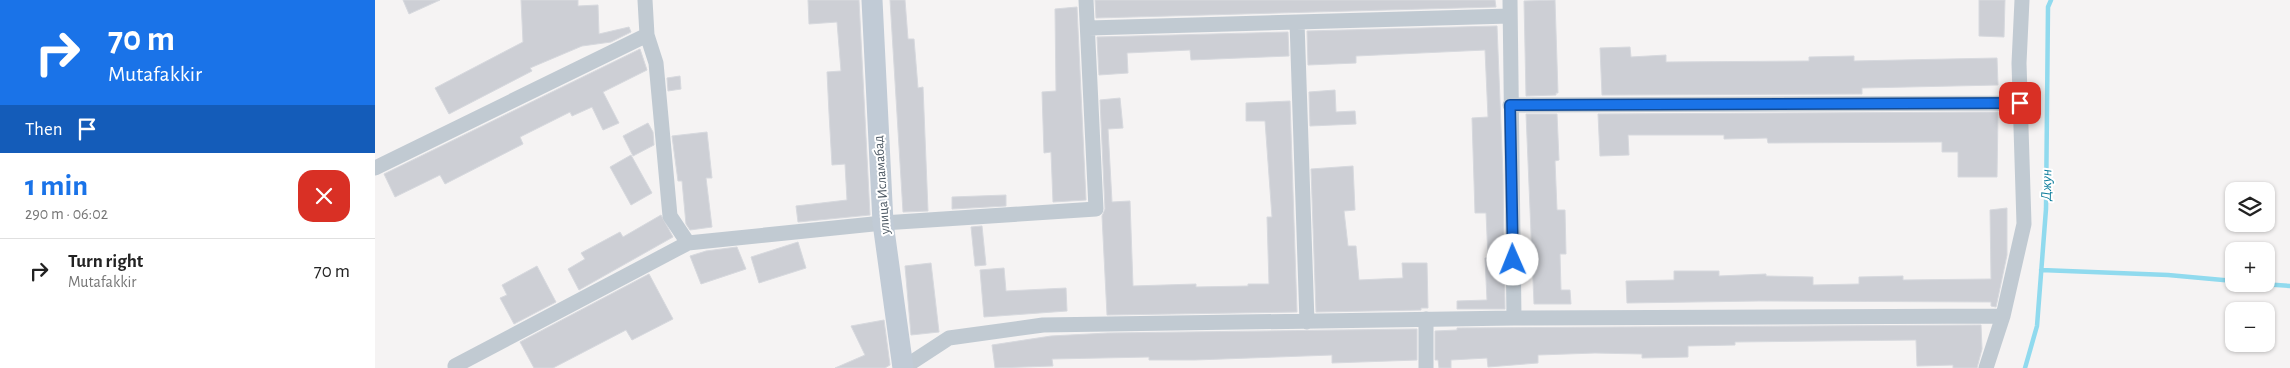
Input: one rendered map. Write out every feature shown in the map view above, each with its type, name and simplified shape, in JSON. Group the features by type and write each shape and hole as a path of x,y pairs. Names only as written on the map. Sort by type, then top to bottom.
{"street":[{"path":"645,0 647,36 655,63 670,216 688,243"},
{"name":"улица Исламабад","path":"871,0 883,224 903,368"},
{"path":"455,366 688,243 883,224 1096,209 1089,28 1086,0"},
{"path":"1510,0 1514,318"},
{"path":"1986,368 2003,316 2024,224 2019,63 2022,0"},
{"path":"1089,28 1510,16"},
{"path":"1297,22 1307,322"},
{"path":"375,168 647,36"},
{"path":"1510,105 2020,103"},
{"path":"903,368 949,338 1043,324 1514,318 2003,316"},
{"path":"1426,319 1426,368"}],"building":[{"path":"403,0 440,0 409,14"},
{"path":"521,0 578,0 578,6 598,5 599,34 629,27 631,32 611,42 582,46 530,68 532,71 449,114 435,88 523,42"},
{"path":"808,0 859,0 870,215 798,222 796,206 847,200 845,164 832,165 829,113 827,72 841,71 837,22 809,24"},
{"path":"890,0 905,0 908,39 914,39 918,88 923,87 928,211 903,212"},
{"path":"1095,0 1495,0 1496,7 1096,18"},
{"path":"1555,0 1558,93 1556,95 1526,96 1524,1"},
{"path":"1979,0 2005,0 2004,37 1979,36"},
{"path":"1077,7 1086,200 1053,202 1051,152 1044,153 1042,92 1056,91 1055,9"},
{"path":"1497,26 1503,176 1505,309 1457,309 1457,301 1487,300 1485,258 1488,258 1486,213 1475,213 1472,118 1488,117 1485,50 1356,56 1356,63 1308,65 1307,31"},
{"path":"1288,32 1289,56 1191,60 1190,50 1127,53 1128,73 1099,75 1097,37"},
{"path":"1630,47 1631,57 1666,55 1666,62 1809,61 1809,57 1854,56 1854,61 1997,58 1998,85 1862,88 1862,94 1602,95 1600,48"},
{"path":"640,49 647,70 603,92 619,123 603,130 592,107 572,116 570,112 520,137 523,144 445,184 440,175 395,197 384,174"},
{"path":"680,76 681,89 668,91 667,78"},
{"path":"1335,90 1336,112 1355,111 1356,124 1310,126 1309,92"},
{"path":"1120,98 1123,128 1108,129 1112,202 1130,201 1133,286 1196,284 1196,287 1269,284 1267,217 1272,217 1265,121 1246,121 1246,103 1290,101 1297,312 1107,315 1102,216 1105,209 1100,100"},
{"path":"1998,112 1997,177 1958,177 1958,152 1942,152 1942,142 1768,143 1767,138 1724,139 1724,135 1628,135 1629,155 1600,156 1598,114"},
{"path":"1526,114 1557,114 1559,160 1555,161 1557,210 1565,210 1566,254 1560,254 1561,290 1570,290 1571,304 1534,304"},
{"path":"648,123 653,132 654,145 633,156 623,136"},
{"path":"707,132 712,178 706,178 712,227 690,230 686,224 682,181 678,181 672,136"},
{"path":"631,155 652,193 631,205 610,167"},
{"path":"1353,166 1355,210 1344,211 1348,246 1356,246 1359,280 1403,278 1402,263 1427,263 1428,308 1421,308 1421,310 1316,312 1311,169"},
{"path":"1006,195 1006,206 952,209 952,197"},
{"path":"2007,208 2007,255 1996,307 1991,306 1991,302 1758,301 1627,303 1626,281 1674,280 1674,271 1719,271 1719,276 1766,274 1766,276 1813,277 1813,285 1859,284 1859,277 1903,276 1903,280 1991,279 1990,210"},
{"path":"661,215 673,237 579,290 568,269 585,259 581,253 620,232 623,237"},
{"path":"982,226 986,265 975,266 971,227"},
{"path":"798,242 806,268 759,283 751,257"},
{"path":"737,247 746,269 701,284 690,256 706,251"},
{"path":"931,263 939,332 911,335 905,266"},
{"path":"537,266 556,302 514,324 500,298 507,295 502,285"},
{"path":"1004,268 1006,291 1066,288 1067,311 984,317 980,270"},
{"path":"649,274 673,319 632,340 626,330 553,368 534,368 520,342"},
{"path":"884,320 890,365 885,368 835,368 865,355 851,326"},
{"path":"1981,325 1982,349 1977,368 1953,368 1953,365 1917,366 1916,340 1735,342 1735,345 1688,346 1688,357 1642,358 1642,354 1595,353 1538,355 1538,363 1488,367 1487,358 1451,360 1451,368 1439,368 1438,360 1435,360 1435,331 1457,330 1457,328"},
{"path":"1417,329 1417,360 1332,363 1332,355 1195,360 1149,360 1149,357 1052,359 1053,366 995,368 992,345 1051,336 1108,333"}],"waterway":[{"name":"Джун","path":"2025,368 2037,326 2046,209 2048,7 2051,0"},
{"path":"2041,270 2168,275 2225,280"},
{"path":"2275,285 2290,286"}],"route":[{"path":"1513,260 1510,105 2020,103"}]}
